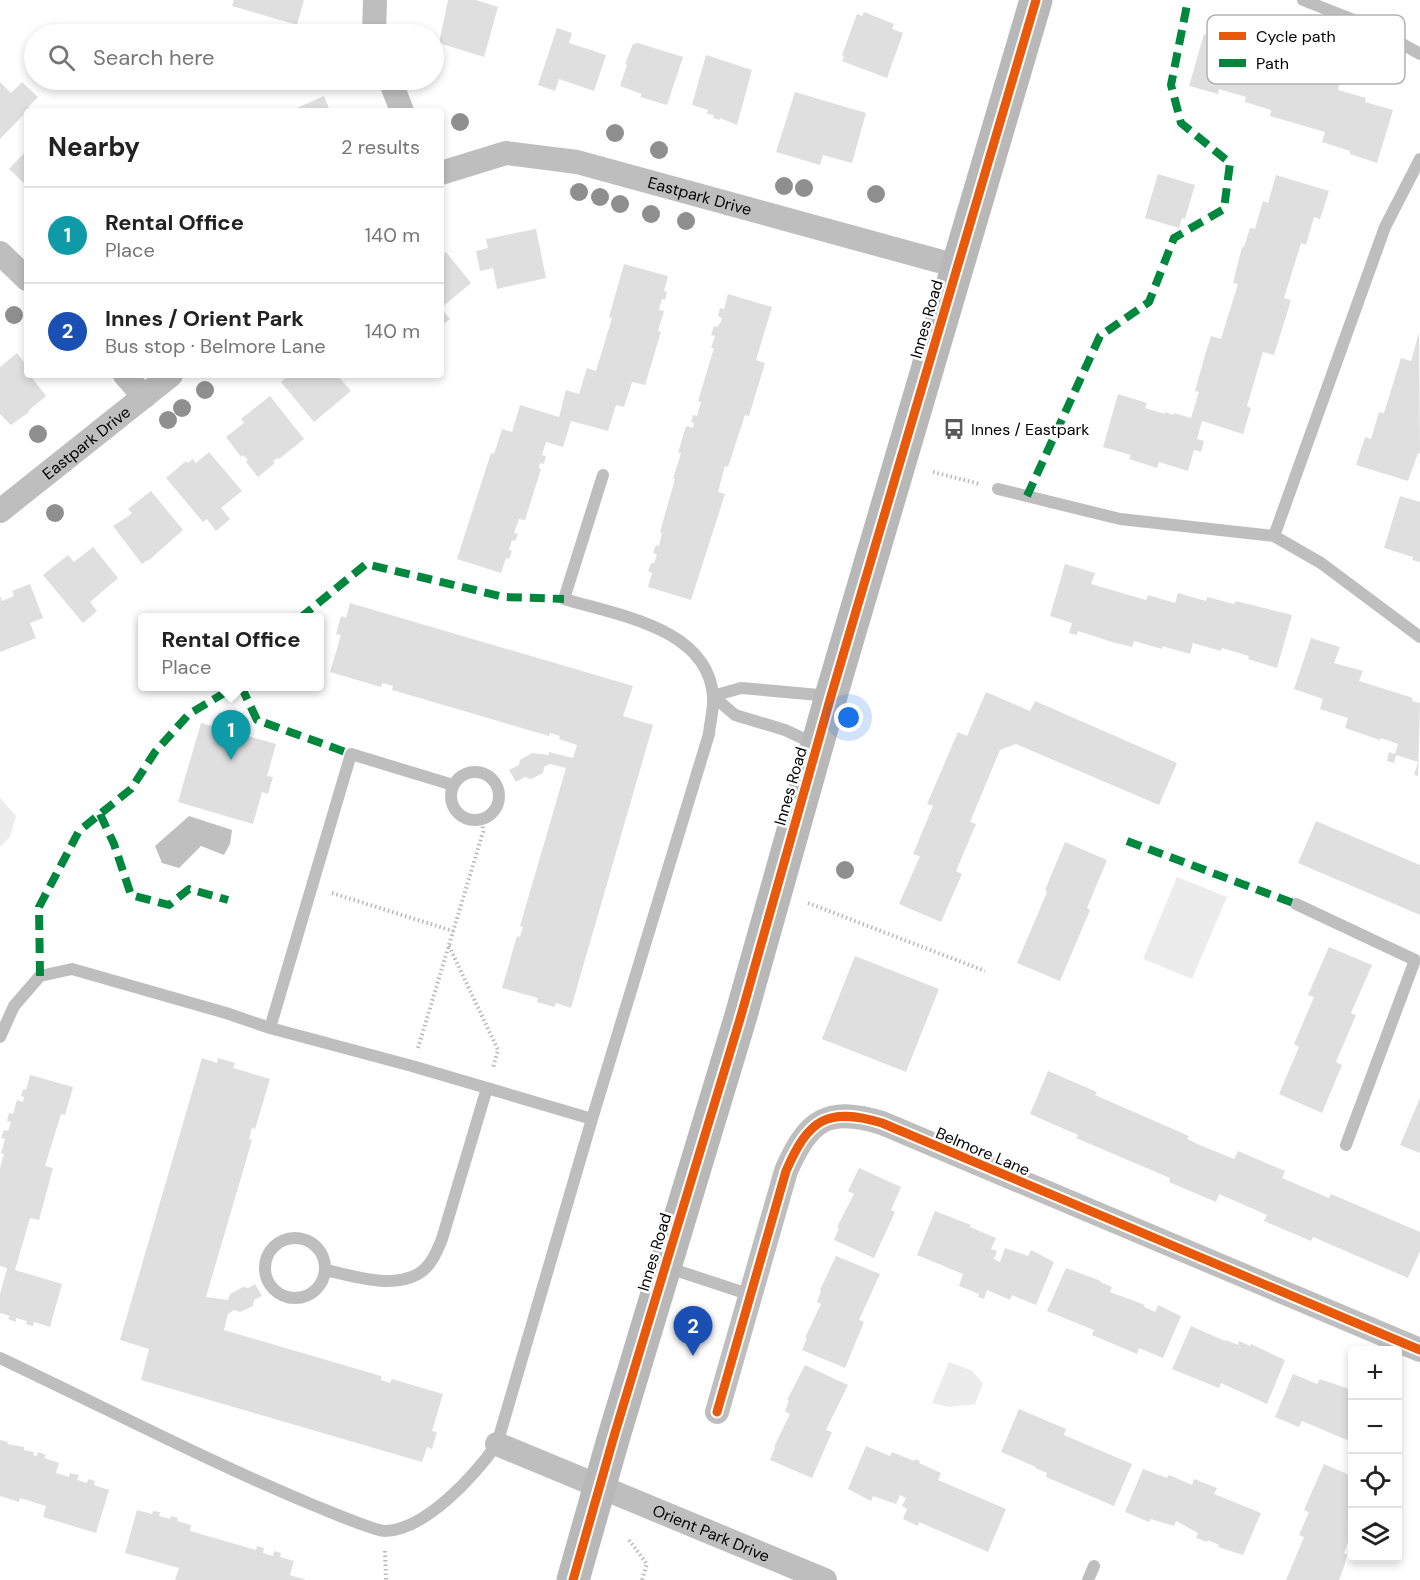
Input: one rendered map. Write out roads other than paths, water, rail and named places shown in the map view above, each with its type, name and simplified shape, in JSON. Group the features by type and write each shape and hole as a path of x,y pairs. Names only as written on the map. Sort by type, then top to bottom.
{"street":[{"path":"374,24 375,0"},
{"name":"Innes Road","path":"573,1580 599,1485 740,1019 831,696 1035,0"},
{"path":"394,90 401,108"},
{"name":"Eastpark Drive","path":"444,172 506,153 577,162 957,266"},
{"path":"0,253 24,276"},
{"path":"128,378 144,397"},
{"name":"Eastpark Drive","path":"0,511 167,378"},
{"name":"Belmore Lane","path":"717,1412 786,1171 797,1147 815,1124 833,1117 858,1116 882,1123 1420,1350"},
{"name":"Orient Park Drive","path":"497,1444 825,1580"}],"lane":[{"path":"1304,0 1342,15"},
{"path":"1405,46 1420,54"},
{"path":"1274,536 1385,227 1420,159"},
{"path":"0,1358 257,1482 336,1515 385,1531 416,1523 452,1496 479,1470 497,1444 592,1119 709,734 713,696 704,665 684,642 658,628 564,599 603,475"},
{"path":"998,489 1120,519 1274,536 1321,563 1420,637"},
{"path":"713,696 741,688 831,696"},
{"path":"713,696 735,715 785,730 817,745"},
{"path":"270,1028 351,754 453,785"},
{"path":"472,772 487,775 497,787 498,803 489,815 482,819 466,819 454,808 451,792 453,785 464,774 472,772"},
{"path":"1296,904 1415,960 1346,1145"},
{"path":"0,1037 14,1006 40,976 72,969 226,1013 270,1028 412,1066 592,1119"},
{"path":"325,1270 366,1279 399,1280 420,1273 434,1257 442,1239 486,1088"},
{"path":"297,1238 307,1240 315,1244 324,1260 325,1270 323,1280 317,1288 299,1298 279,1293 272,1286 267,1277 267,1257 279,1242 297,1238"},
{"path":"665,1267 751,1295"},
{"path":"1088,1580 1094,1566"}],"place":[{"name":"Innes / Eastpark","path":"954,429"},
{"name":"Rental Office","path":"231,760"},
{"name":"Innes / Orient Park","path":"693,1356"}]}
